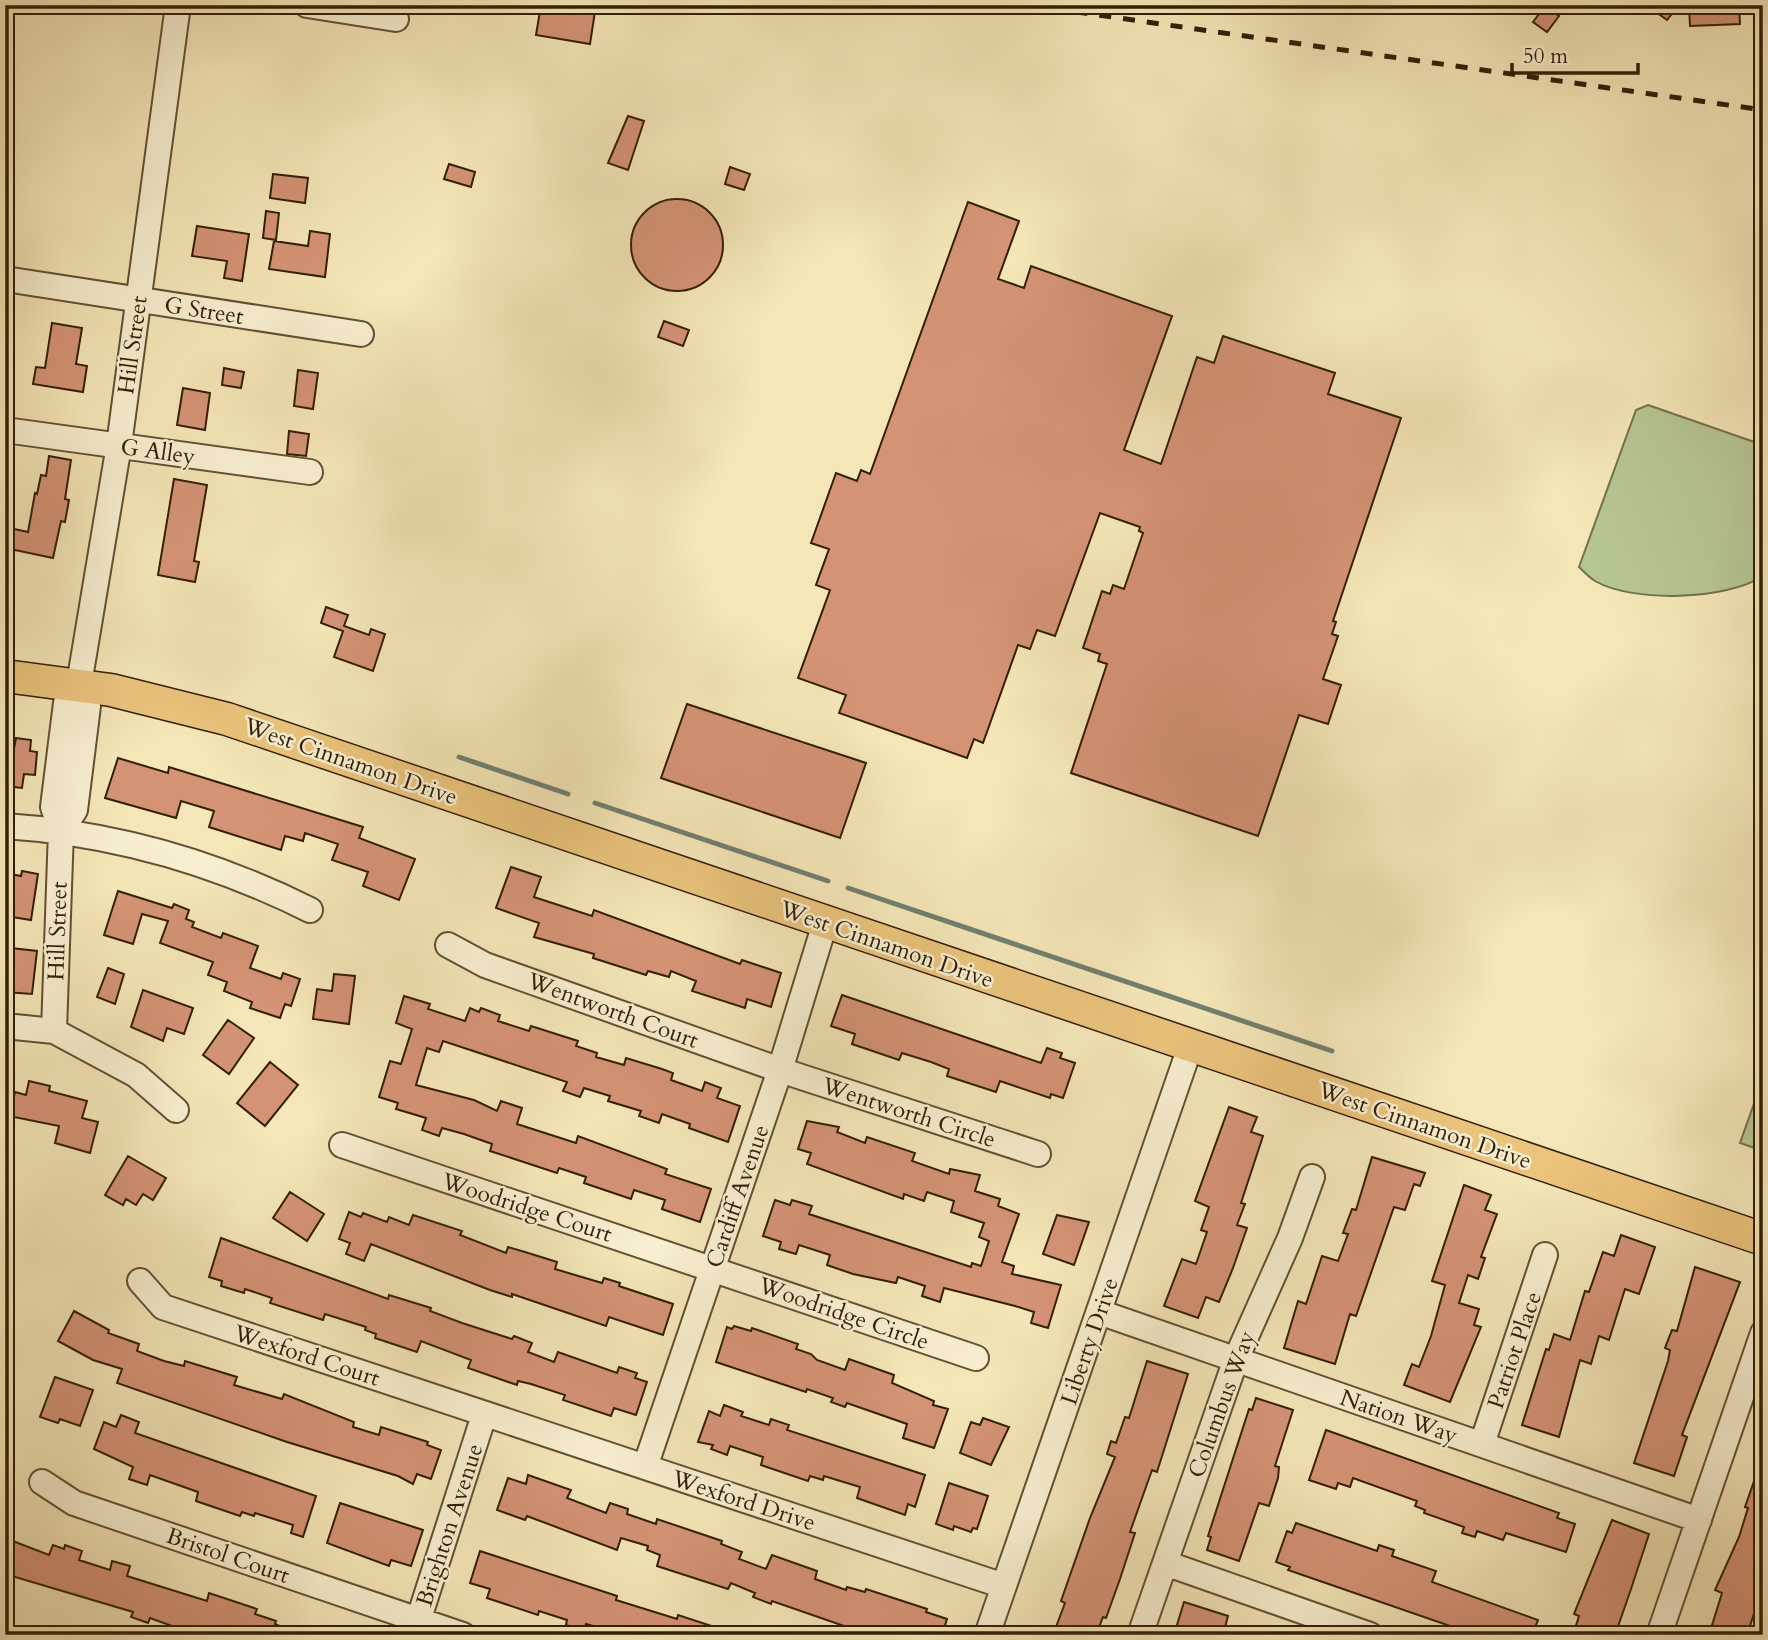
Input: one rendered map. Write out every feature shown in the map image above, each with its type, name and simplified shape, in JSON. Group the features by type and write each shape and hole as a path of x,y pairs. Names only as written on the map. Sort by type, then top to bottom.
{"main road":[{"name":"West Cinnamon Drive","path":"5,676 79,684 227,719 1763,1239"}],"street":[{"name":"Hill Street","path":"54,1031 61,830 53,807 54,794 66,703 79,684 118,445 178,5"},
{"path":"307,5 396,19"},
{"name":"G Street","path":"5,279 361,334"},
{"name":"G Alley","path":"5,430 310,472"},
{"path":"5,826 61,830 197,862 261,885 310,910"},
{"name":"Cardiff Avenue","path":"645,1467 780,1070 825,923"},
{"name":"Wentworth Court","path":"449,945 485,965 780,1070"},
{"path":"5,1026 54,1031 136,1074 176,1110"},
{"name":"Liberty Drive","path":"987,1635 1190,1047"},
{"name":"Wentworth Circle","path":"780,1070 1038,1154"},
{"name":"Woodridge Court","path":"342,1145 712,1269"},
{"name":"Columbus Way","path":"1140,1635 1236,1359 1290,1238 1312,1177"},
{"name":"Patriot Place","path":"1482,1444 1545,1255"},
{"name":"Woodridge Circle","path":"712,1269 976,1358"},
{"name":"Wexford Court","path":"140,1281 163,1307 484,1415"},
{"name":"Nation Way","path":"1099,1312 1699,1520"},
{"path":"1659,1635 1763,1333"},
{"name":"Wexford Drive","path":"484,1415 1004,1586"},
{"name":"Brighton Avenue","path":"416,1627 484,1415"},
{"name":"Bristol Court","path":"42,1482 74,1503 416,1627 463,1635"},
{"path":"1165,1563 1370,1635"}],"green space":[{"path":"1648,405 1763,445 1763,576 1727,590 1680,596 1655,595 1612,588 1595,581 1579,567 1636,410"},
{"path":"1763,1089 1763,1151 1740,1143 1756,1098"}],"building":[{"path":"541,5 596,5 590,44 536,35"},
{"path":"1646,5 1679,5 1667,20"},
{"path":"1689,5 1739,5 1740,24 1690,26"},
{"path":"1545,6 1559,16 1547,32 1533,22"},
{"path":"628,116 644,121 628,170 608,163"},
{"path":"449,164 475,172 471,187 444,179"},
{"path":"730,167 750,174 744,190 725,184"},
{"path":"273,174 308,178 305,203 270,198"},
{"path":"677,199 695,203 709,213 719,227 723,245 719,263 709,277 695,287 677,291 659,287 645,277 635,263 631,245 635,227 645,213 659,203"},
{"path":"968,202 1019,221 998,279 1024,288 1031,266 1172,316 1124,450 1161,464 1197,357 1214,363 1223,336 1335,373 1328,394 1401,418 1333,621 1336,622 1332,634 1338,636 1323,679 1341,685 1328,724 1299,715 1258,836 1071,773 1107,664 1098,661 1100,654 1083,648 1102,591 1110,594 1113,585 1124,589 1143,533 1139,531 1140,527 1100,513 1055,636 1037,630 1030,649 1018,645 983,743 974,739 967,758 839,713 846,695 798,678 830,590 816,585 829,549 811,543 836,473 857,481 861,470 870,474"},
{"path":"266,211 279,213 276,240 263,238"},
{"path":"197,226 249,234 242,281 224,278 227,261 192,256"},
{"path":"310,231 330,234 325,277 269,269 274,241 308,246"},
{"path":"664,321 689,330 683,346 658,337"},
{"path":"52,323 82,328 76,364 87,366 83,392 33,384 36,367 45,368"},
{"path":"224,368 244,372 241,388 222,385"},
{"path":"298,370 318,373 313,409 294,406"},
{"path":"183,388 210,393 205,430 177,425"},
{"path":"289,431 309,434 306,456 287,454"},
{"path":"49,456 71,460 65,499 69,500 65,522 61,521 53,558 10,549 14,529 28,532 35,493 37,494 41,475 46,476"},
{"path":"174,479 207,485 194,561 199,562 195,582 158,575"},
{"path":"326,607 348,615 344,626 369,635 371,629 385,634 373,671 334,657 343,631 321,623"},
{"path":"687,704 866,763 840,838 661,778"},
{"path":"16,738 31,740 30,751 37,752 35,775 24,774 22,788 5,786 6,748 14,749"},
{"path":"118,758 168,773 169,767 363,827 359,838 415,859 399,900 363,886 368,872 332,860 338,844 305,833 303,841 285,836 281,850 209,827 214,811 181,801 176,818 105,798"},
{"path":"511,867 541,877 534,897 592,916 594,910 740,964 742,960 781,973 771,1007 747,999 745,1008 692,991 696,981 671,971 669,977 648,971 646,975 593,958 594,954 534,937 539,923 496,908"},
{"path":"22,871 38,874 31,920 5,916 5,873 21,876"},
{"path":"118,891 172,908 174,904 189,910 186,919 194,922 192,927 221,938 223,933 258,946 250,968 281,979 283,973 300,979 291,1006 285,1004 280,1018 250,1008 252,1002 224,991 227,982 208,975 213,962 160,943 168,921 142,914 133,944 104,935"},
{"path":"11,948 37,951 32,994 5,992 5,971 8,971"},
{"path":"108,968 124,974 115,1004 97,997"},
{"path":"334,974 355,976 349,1024 313,1019 317,989 332,991"},
{"path":"143,990 193,1008 184,1034 167,1028 163,1041 131,1027"},
{"path":"842,995 1041,1063 1047,1048 1062,1053 1060,1058 1075,1063 1063,1098 1051,1094 1050,1098 1000,1081 996,1092 947,1076 949,1069 931,1062 902,1053 899,1060 852,1044 855,1034 831,1026"},
{"path":"404,996 430,1004 428,1009 465,1021 470,1008 479,1012 481,1008 500,1015 498,1021 529,1031 531,1026 578,1041 576,1046 597,1053 596,1057 624,1065 626,1058 662,1069 673,1073 671,1080 702,1091 705,1082 721,1088 717,1098 740,1106 728,1142 689,1128 690,1124 662,1114 659,1123 639,1116 641,1111 608,1101 610,1096 584,1088 580,1097 563,1091 567,1082 443,1041 439,1052 427,1048 416,1085 474,1100 497,1111 501,1101 522,1108 517,1124 576,1143 578,1136 667,1169 665,1174 711,1189 700,1222 662,1209 665,1200 634,1190 631,1199 584,1183 586,1177 559,1168 557,1173 490,1151 492,1144 464,1134 442,1128 439,1136 422,1130 426,1118 396,1109 398,1103 379,1097 390,1061 401,1064 412,1029 396,1023"},
{"path":"228,1020 254,1038 229,1074 203,1055"},
{"path":"270,1062 298,1085 265,1126 237,1103"},
{"path":"29,1081 50,1086 49,1091 87,1101 82,1118 98,1122 90,1153 55,1143 59,1126 9,1116 15,1092 26,1095"},
{"path":"1229,1107 1257,1117 1251,1132 1263,1136 1241,1203 1245,1204 1237,1225 1247,1228 1233,1268 1219,1302 1206,1297 1198,1318 1164,1306 1182,1259 1196,1264 1207,1232 1201,1230 1209,1207 1195,1201"},
{"path":"807,1121 839,1127 837,1132 865,1143 867,1137 915,1153 912,1161 949,1174 950,1169 980,1175 975,1191 1000,1199 998,1206 1019,1214 1002,1262 1014,1266 1012,1274 1061,1285 1048,1328 1031,1323 1034,1312 944,1288 940,1302 922,1296 925,1286 898,1277 896,1283 853,1274 827,1265 830,1255 799,1245 796,1254 779,1249 781,1242 763,1236 775,1200 790,1205 792,1200 812,1206 809,1214 971,1267 972,1263 981,1266 989,1241 979,1237 984,1223 951,1212 954,1201 927,1192 924,1201 904,1194 903,1199 807,1164 811,1153 798,1149"},
{"path":"128,1156 166,1178 153,1200 143,1194 136,1205 126,1199 123,1205 105,1195"},
{"path":"1372,1157 1425,1173 1420,1186 1414,1184 1405,1210 1394,1207 1356,1316 1350,1314 1335,1364 1284,1348 1298,1301 1306,1304 1322,1256 1338,1261 1348,1234 1343,1233 1352,1209 1356,1210"},
{"path":"1464,1185 1491,1195 1485,1210 1497,1214 1481,1257 1485,1258 1478,1279 1468,1275 1459,1303 1479,1309 1474,1325 1481,1327 1450,1402 1404,1385 1412,1364 1419,1367 1431,1336 1445,1285 1432,1281"},
{"path":"290,1192 324,1214 307,1241 273,1218"},
{"path":"349,1212 361,1217 363,1213 387,1222 389,1217 409,1225 413,1215 462,1231 460,1235 506,1253 508,1247 557,1262 555,1269 602,1283 604,1278 620,1283 619,1286 673,1304 663,1335 609,1317 606,1326 512,1294 512,1297 371,1244 364,1261 346,1254 350,1243 339,1239"},
{"path":"1057,1215 1089,1222 1074,1265 1043,1254"},
{"path":"1621,1235 1655,1247 1639,1294 1625,1289 1609,1340 1599,1336 1591,1364 1580,1360 1559,1437 1522,1425 1546,1349 1549,1350 1554,1334 1570,1340 1585,1291 1589,1292 1603,1252 1614,1256"},
{"path":"221,1238 388,1299 389,1295 431,1308 430,1311 462,1323 512,1339 514,1336 532,1343 528,1352 554,1362 558,1352 617,1373 619,1367 637,1373 635,1378 647,1382 636,1415 614,1408 611,1416 563,1400 565,1395 518,1381 517,1385 468,1368 471,1360 421,1341 417,1352 375,1338 376,1334 365,1330 366,1327 325,1314 323,1320 270,1303 272,1298 245,1289 244,1293 221,1286 222,1281 209,1277"},
{"path":"1695,1267 1740,1282 1682,1435 1687,1437 1674,1476 1634,1463 1668,1361 1670,1350 1665,1348 1672,1330 1677,1331"},
{"path":"74,1311 109,1330 108,1333 139,1344 137,1351 164,1361 184,1366 185,1361 237,1377 234,1385 282,1399 284,1394 354,1422 353,1427 379,1435 381,1427 428,1442 427,1445 441,1450 431,1479 417,1474 413,1484 398,1476 287,1442 117,1383 122,1369 93,1360 58,1341"},
{"path":"734,1326 751,1331 752,1328 798,1344 796,1349 845,1370 849,1359 894,1375 892,1383 934,1401 933,1405 948,1409 934,1448 903,1438 907,1424 847,1403 845,1407 831,1402 833,1398 807,1389 806,1392 716,1362 727,1327 732,1329"},
{"path":"1147,1361 1188,1374 1157,1472 1152,1470 1130,1532 1135,1533 1120,1579 1106,1618 1103,1617 1096,1635 1053,1635 1065,1603 1061,1601 1115,1457 1107,1454 1111,1441 1116,1443 1125,1417 1129,1418"},
{"path":"55,1377 93,1390 80,1426 60,1419 58,1423 40,1417"},
{"path":"1256,1398 1293,1410 1275,1466 1279,1467 1278,1478 1269,1506 1259,1503 1239,1561 1207,1550 1211,1537 1208,1536 1249,1409 1252,1410"},
{"path":"724,1405 743,1412 741,1416 769,1425 771,1419 789,1425 787,1430 925,1475 915,1507 908,1504 905,1515 857,1498 860,1487 824,1476 823,1480 810,1476 808,1481 761,1465 763,1457 730,1446 727,1455 711,1449 713,1445 698,1442 709,1411 720,1416"},
{"path":"121,1415 139,1422 135,1433 316,1496 303,1537 291,1533 293,1525 255,1513 254,1516 242,1512 240,1516 196,1501 198,1492 150,1475 147,1485 129,1479 133,1467 94,1449 104,1422 116,1427"},
{"path":"983,1418 1009,1427 991,1465 960,1453 971,1422 980,1425"},
{"path":"1326,1430 1559,1513 1557,1518 1575,1524 1566,1552 1506,1533 1503,1540 1477,1531 1475,1537 1462,1533 1464,1527 1424,1513 1425,1510 1415,1506 1417,1501 1353,1478 1350,1487 1338,1483 1336,1489 1309,1480"},
{"path":"1761,1461 1763,1586 1747,1635 1709,1635 1722,1593 1715,1590 1739,1537 1748,1508 1745,1507"},
{"path":"528,1475 571,1490 567,1498 606,1513 610,1503 628,1509 627,1514 656,1524 657,1519 722,1541 721,1544 742,1552 739,1559 766,1569 772,1555 817,1571 815,1579 846,1590 847,1587 865,1592 866,1589 927,1609 926,1612 947,1619 942,1635 870,1635 772,1601 771,1604 753,1597 755,1593 731,1583 728,1589 657,1566 660,1555 647,1550 648,1546 621,1538 617,1550 527,1516 525,1520 497,1510 508,1478 526,1484"},
{"path":"949,1483 988,1496 977,1529 973,1528 971,1532 954,1526 953,1530 936,1524"},
{"path":"340,1503 423,1530 411,1566 391,1560 389,1566 327,1543"},
{"path":"1612,1520 1649,1534 1630,1592 1615,1635 1573,1635 1579,1616 1574,1614"},
{"path":"1296,1523 1377,1551 1379,1545 1394,1550 1392,1556 1436,1571 1432,1582 1538,1620 1532,1635 1476,1635 1288,1570 1290,1567 1276,1562 1287,1531 1292,1533"},
{"path":"5,1538 49,1555 53,1545 64,1549 65,1545 82,1551 79,1560 110,1570 112,1561 130,1566 127,1576 207,1601 209,1593 257,1609 255,1614 276,1621 275,1624 300,1635 197,1635 150,1618 148,1623 131,1617 133,1612 5,1574"},
{"path":"480,1551 617,1596 616,1600 677,1619 678,1615 730,1632 730,1635 626,1635 586,1624 584,1631 566,1625 567,1620 539,1611 538,1615 487,1598 490,1589 470,1583"},
{"path":"1184,1602 1228,1616 1223,1635 1174,1635"}],"waterway":[{"path":"459,757 568,794"},
{"path":"595,803 828,881"},
{"path":"848,888 1332,1051"}],"railway":[{"path":"1028,5 1763,110"}]}
